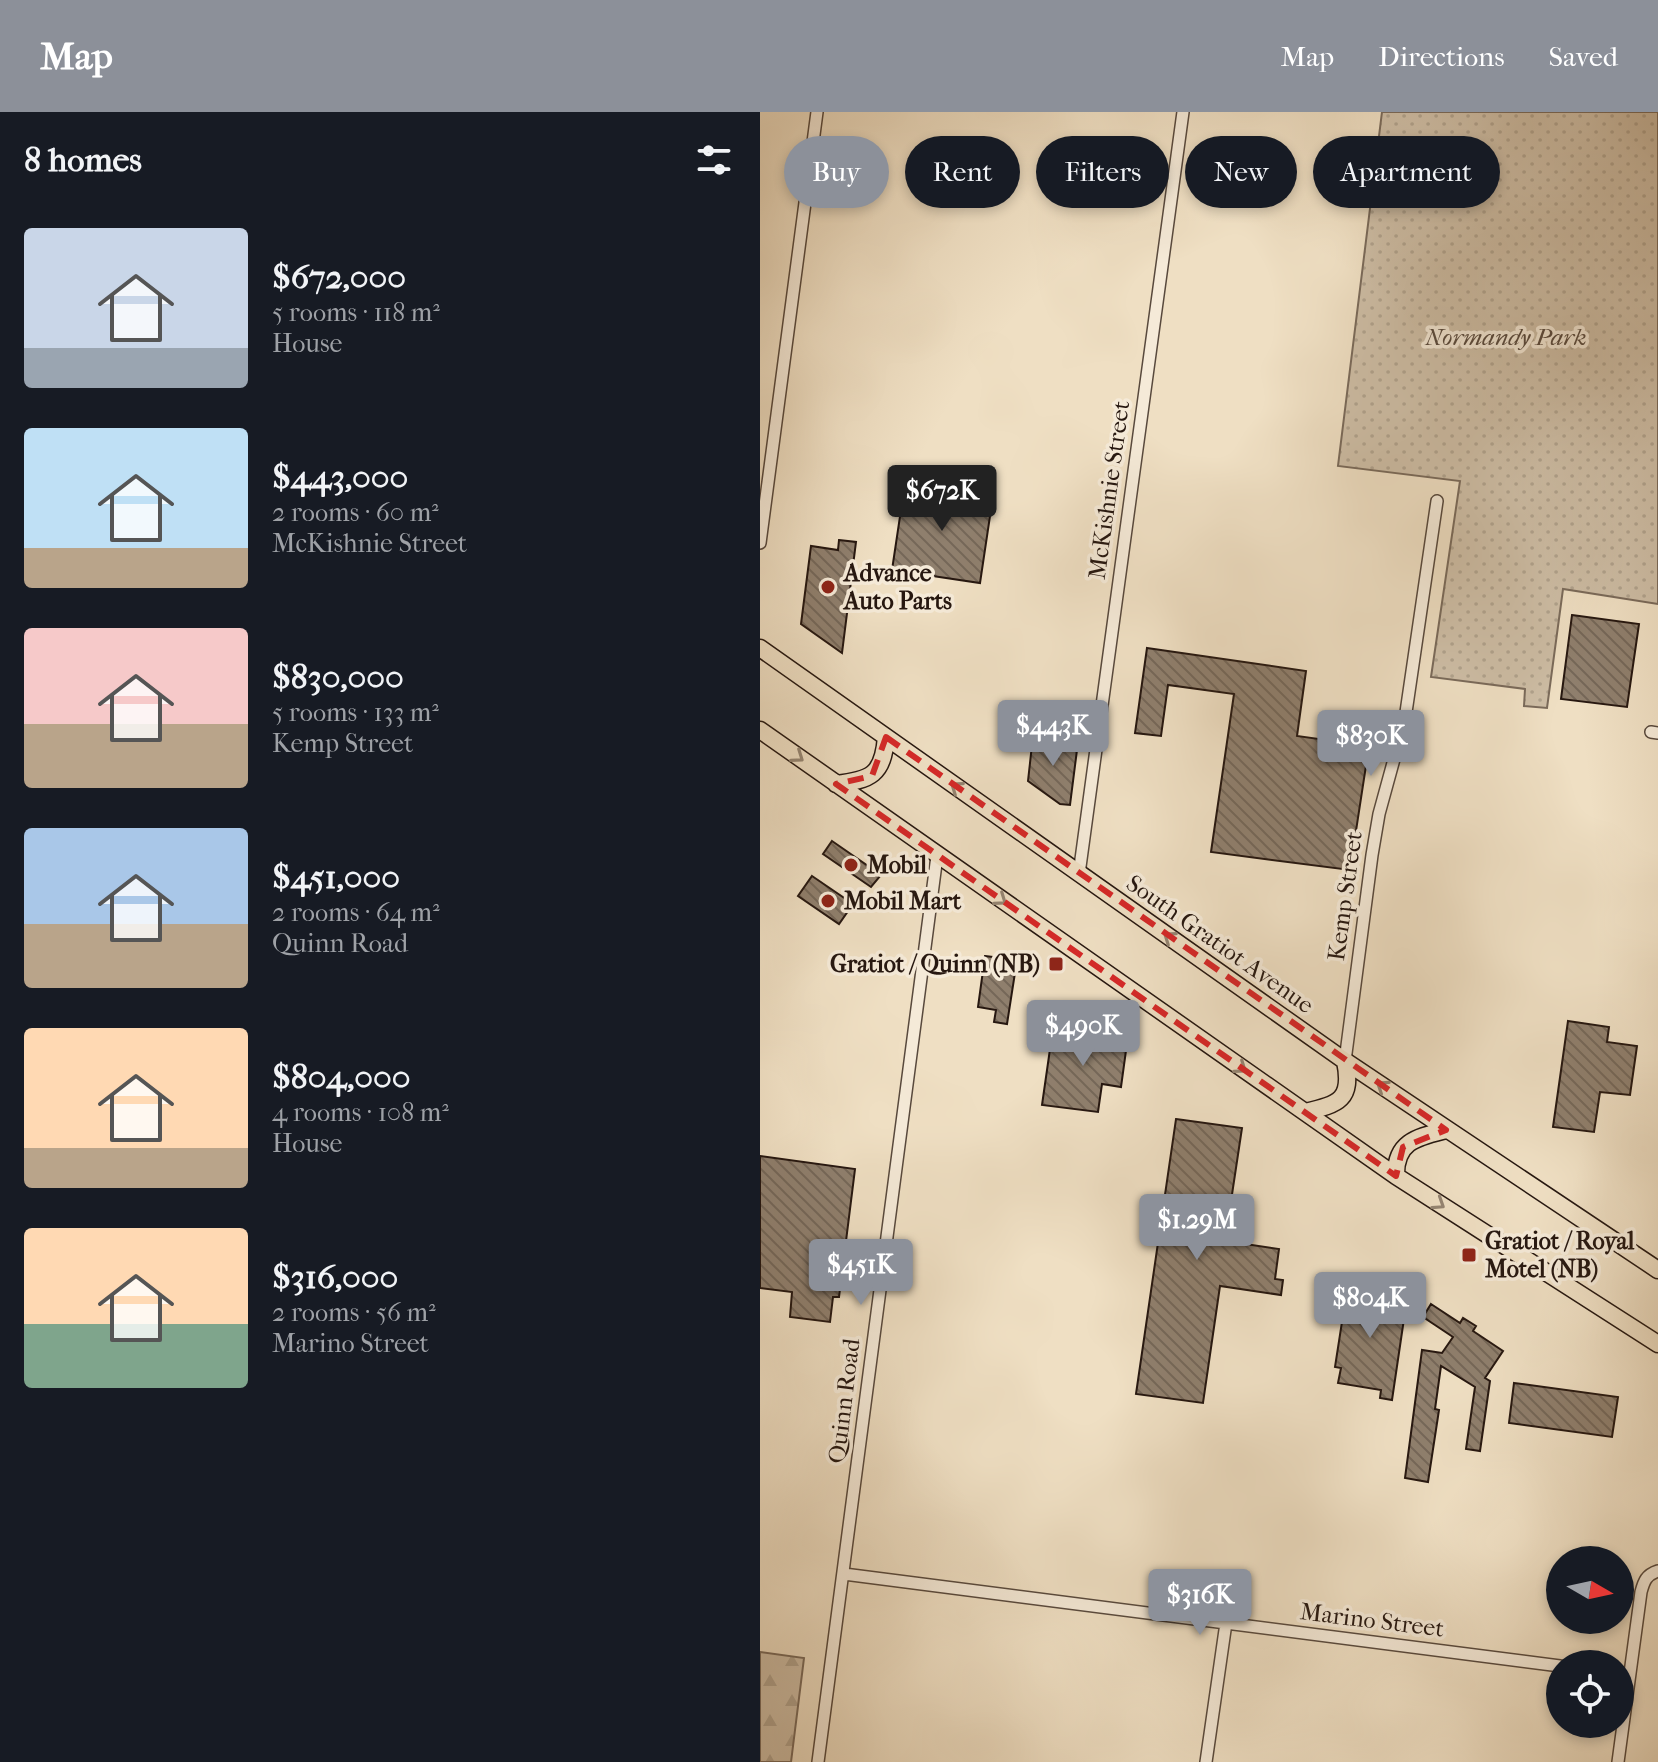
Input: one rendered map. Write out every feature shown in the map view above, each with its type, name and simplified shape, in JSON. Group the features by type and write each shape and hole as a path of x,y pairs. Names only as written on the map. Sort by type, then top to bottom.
{"main road":[{"name":"South Gratiot Avenue","path":"760,648 1345,1061 1658,1270"},
{"path":"760,730 1396,1176 1658,1344"},
{"path":"836,784 862,781 872,776 885,754 886,737"},
{"path":"1305,1112 1331,1106 1341,1100 1349,1079 1345,1061"},
{"path":"1396,1176 1395,1163 1403,1147 1425,1135 1446,1130"}],"street":[{"path":"760,543 817,112"},
{"name":"McKishnie Street","path":"1079,874 1183,112"},
{"name":"Kemp Street","path":"1345,1061 1372,855 1379,814 1405,719 1437,501"},
{"name":"Quinn Road","path":"818,1762 937,856"},
{"path":"1630,1650 1644,1581 1658,1571"},
{"name":"Marino Street","path":"844,1574 1546,1664"},
{"path":"1206,1762 1226,1623"},
{"path":"1618,1762 1620,1738"}],"highlighted area":[{"path":"886,737 1446,1130 1403,1147 1396,1176 836,784 872,776"}],"green space":[{"name":"Normandy Park","path":"1382,112 1658,112 1658,604 1563,589 1547,708 1524,706 1525,689 1431,677 1460,481 1338,466 1370,208 1500,208 1500,136 1379,136"},
{"path":"760,1652 804,1658 791,1762 760,1762"}],"building":[{"path":"905,483 993,496 980,583 892,570"},
{"name":"Advance Auto Parts","path":"839,540 856,542 842,653 801,624 811,546 838,550"},
{"path":"1572,615 1639,624 1627,707 1561,699"},
{"path":"1147,648 1306,671 1297,736 1369,746 1350,870 1211,852 1234,694 1168,685 1161,736 1135,733"},
{"path":"1033,736 1078,742 1070,805 1060,804 1028,781"},
{"path":"832,841 881,875 871,887 823,854"},
{"path":"812,876 853,904 839,924 798,896"},
{"path":"985,956 1017,960 1007,1024 994,1022 996,1010 978,1007"},
{"path":"1568,1021 1609,1027 1607,1042 1637,1046 1630,1095 1600,1092 1594,1132 1553,1127"},
{"path":"1053,1028 1128,1036 1121,1087 1102,1084 1098,1112 1042,1105"},
{"path":"1176,1119 1242,1128 1225,1241 1279,1249 1275,1279 1283,1280 1281,1295 1220,1286 1203,1403 1136,1394"},
{"path":"760,1156 855,1169 839,1297 833,1297 830,1322 790,1317 792,1292 760,1288"},
{"path":"1342,1286 1399,1294 1397,1311 1405,1312 1392,1400 1380,1398 1381,1390 1338,1383 1341,1368 1335,1367 1344,1309 1339,1308"},
{"path":"1431,1304 1460,1323 1463,1318 1476,1326 1473,1331 1503,1351 1485,1378 1490,1381 1480,1451 1466,1449 1475,1387 1441,1366 1435,1409 1439,1410 1428,1482 1405,1478 1422,1350 1442,1353 1453,1337 1423,1317"},
{"path":"1514,1383 1618,1397 1612,1437 1509,1423"}],"place":[{"name":"Advance Auto Parts","path":"828,587"},
{"name":"Mobil","path":"851,865"},
{"name":"Mobil Mart","path":"828,901"},
{"name":"Gratiot / Quinn (NB)","path":"1056,964"},
{"name":"Gratiot / Royal Motel (NB)","path":"1469,1255"}]}
